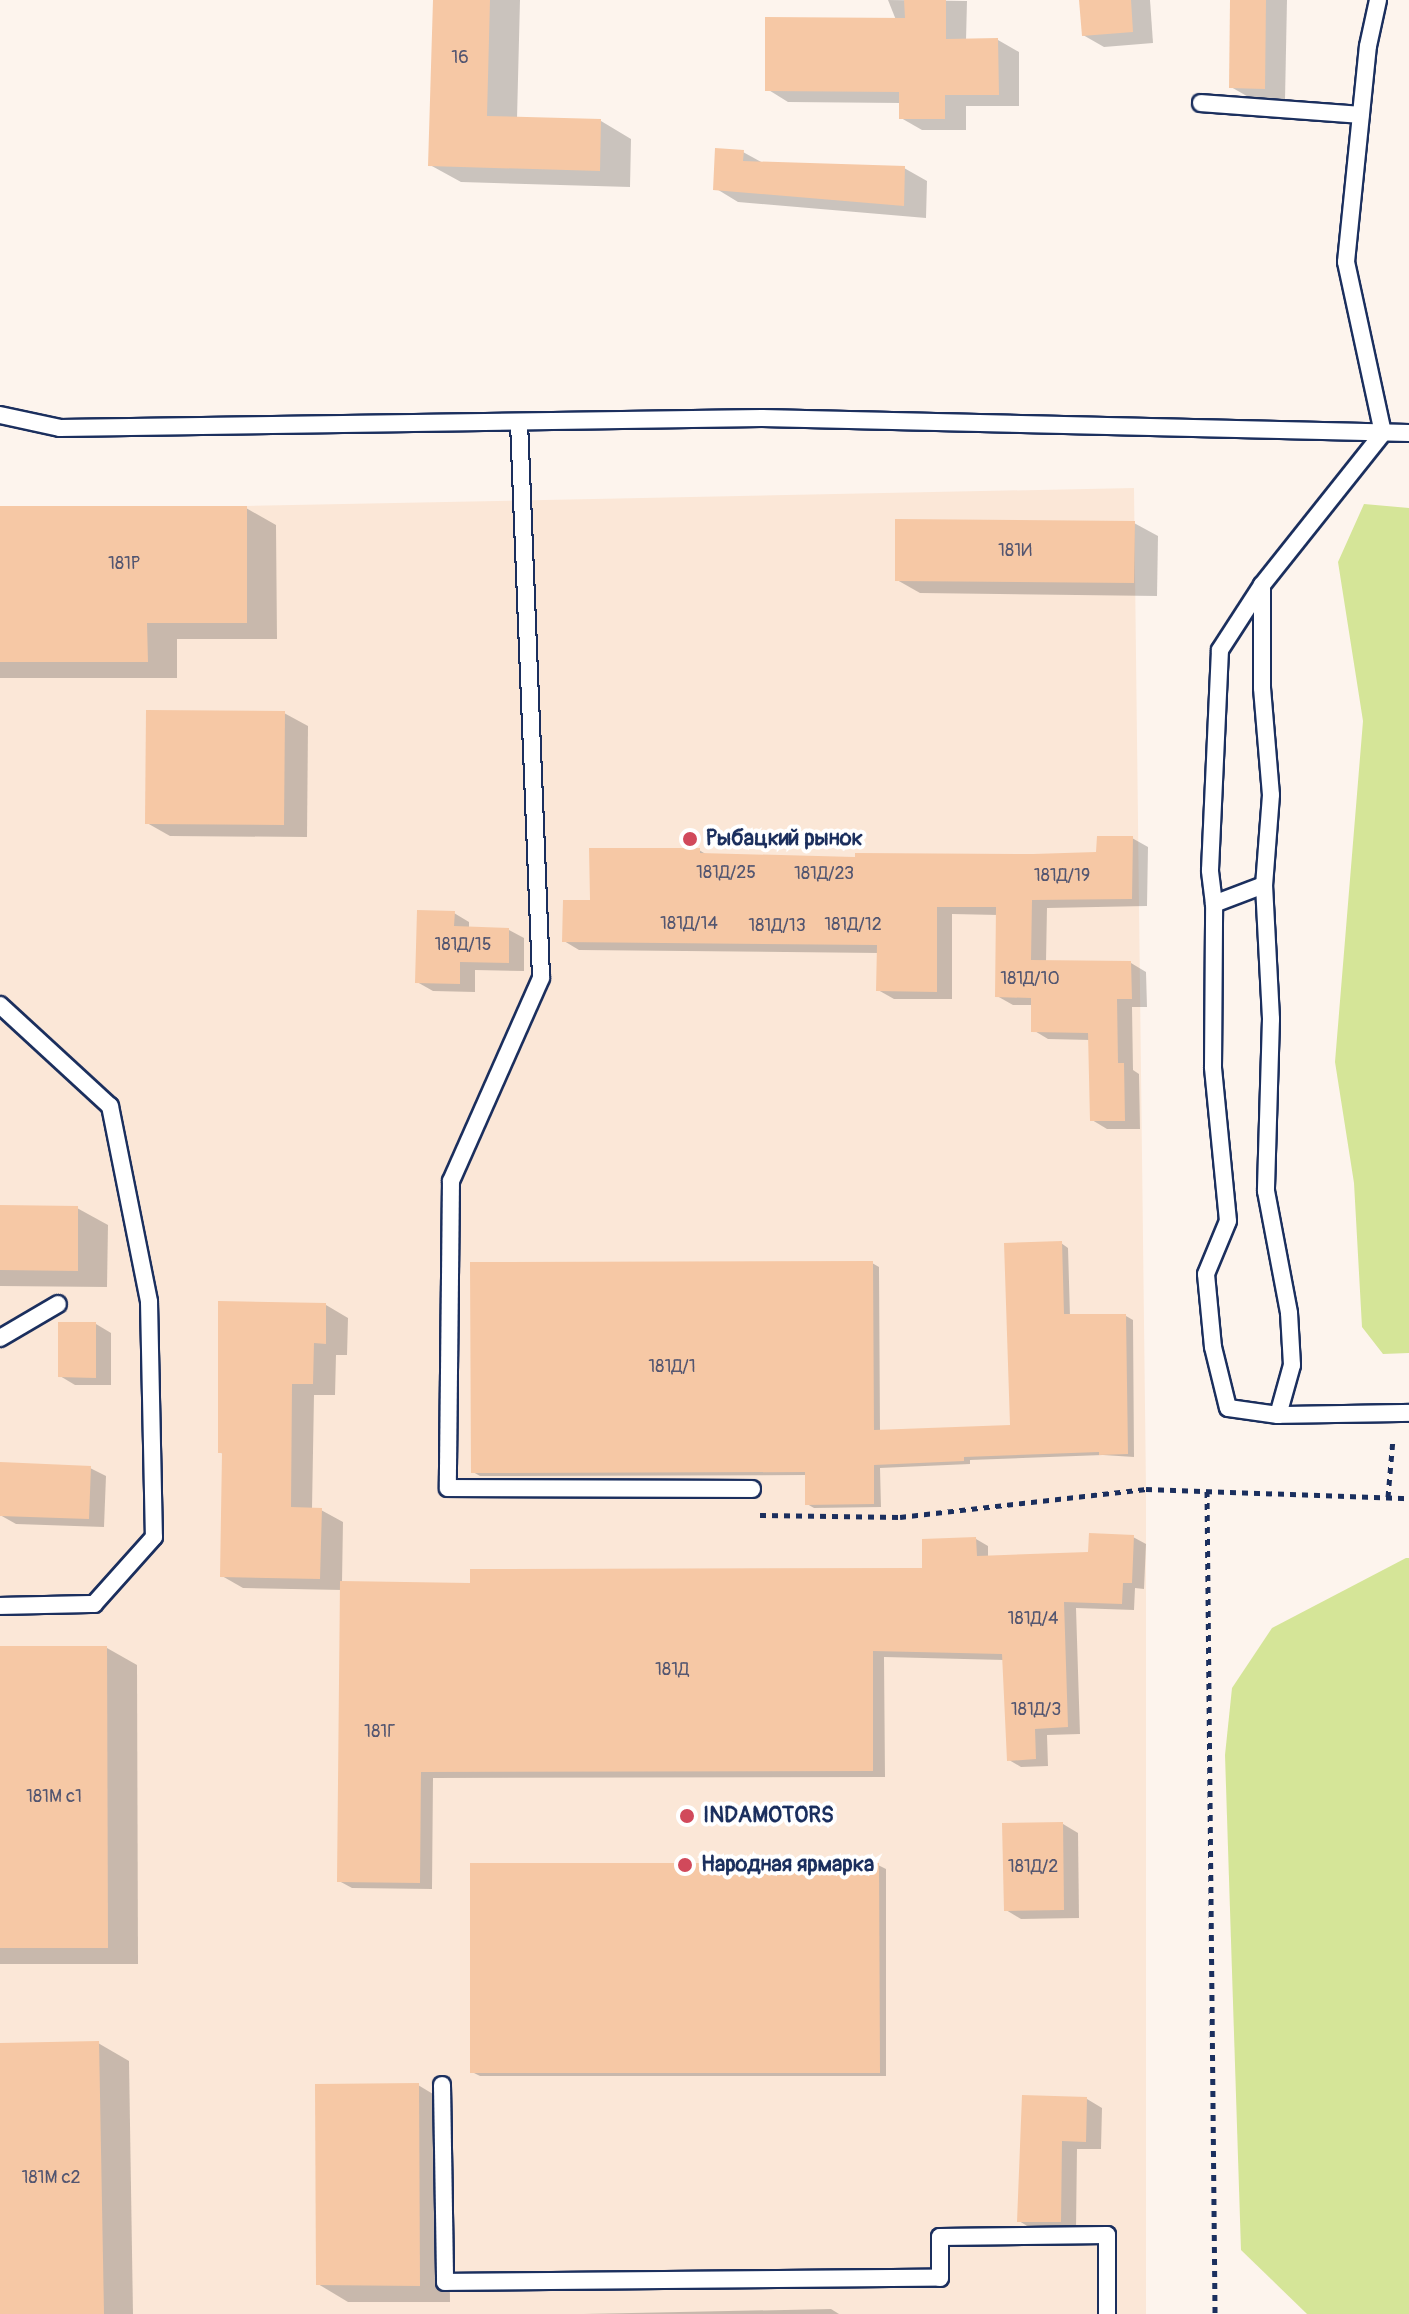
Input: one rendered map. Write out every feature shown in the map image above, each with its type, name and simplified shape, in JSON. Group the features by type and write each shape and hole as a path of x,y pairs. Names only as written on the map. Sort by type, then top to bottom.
{"lane":[{"path":"1378,0 1368,46 1346,262 1383,433"},
{"path":"1201,103 1361,115"},
{"path":"0,415 60,428 762,418 1409,433"},
{"path":"519,422 541,978 451,1181 448,1488 752,1489"},
{"path":"1383,433 1262,585 1220,650 1210,870 1214,904 1213,1067 1228,1221 1206,1274 1213,1347 1228,1408 1278,1415 1402,1413"},
{"path":"1262,585 1262,688 1271,795 1264,885 1271,1019 1266,1191 1289,1313 1292,1365 1278,1415"},
{"path":"1214,904 1264,885"},
{"path":"0,1005 110,1106 149,1302 154,1537 94,1604 0,1606"},
{"path":"0,1338 58,1304"},
{"path":"442,2085 445,2282 940,2278 940,2237 1107,2235 1107,2314"}],"path":[{"path":"1388,1497 1402,1413"},
{"path":"745,1515 900,1517 1146,1489 1409,1498"},
{"path":"1207,1491 1215,2314"}],"shaded area":[{"path":"1134,488 1146,1489 1146,2314 0,2314 0,506 247,506"}],"green space":[{"path":"1364,504 1409,508 1409,1353 1383,1354 1362,1327 1354,1183 1335,1062 1363,721 1338,562"},
{"path":"1409,1558 1409,2314 1307,2314 1241,2250 1225,1755 1232,1688 1272,1628"}],"building":[{"path":"433,0 490,0 487,116 601,119 600,171 428,166"},
{"path":"904,0 946,0 946,39 998,38 999,95 945,95 945,119 899,119 899,92 765,91 765,17 905,18"},
{"path":"1079,0 1131,0 1133,32 1082,36"},
{"path":"1230,0 1266,0 1265,89 1229,88"},
{"path":"715,148 744,150 743,161 905,166 904,206 713,190"},
{"path":"0,506 247,506 247,623 147,623 148,662 0,662"},
{"path":"895,519 1135,521 1134,583 895,581"},
{"path":"146,710 285,711 284,825 145,824"},
{"path":"1097,836 1133,836 1132,899 1032,900 1031,960 1131,961 1132,999 1117,999 1118,1063 1124,1063 1125,1121 1090,1121 1088,1033 1031,1032 1031,998 995,997 996,907 937,907 937,992 876,991 877,945 562,942 563,900 590,900 589,848 700,848 700,853 855,857 855,853 1033,854 1096,852"},
{"path":"417,910 455,911 454,926 509,928 509,963 460,962 460,984 415,983"},
{"path":"0,1205 78,1206 78,1271 0,1270"},
{"path":"1062,1241 1064,1314 1126,1314 1128,1454 1099,1455 1099,1452 964,1457 964,1461 874,1465 874,1504 805,1505 805,1472 471,1473 470,1262 873,1261 874,1430 1010,1425 1004,1243"},
{"path":"218,1301 326,1303 326,1344 314,1343 313,1384 292,1384 291,1507 322,1508 320,1579 220,1577 222,1453 218,1453"},
{"path":"58,1322 96,1322 96,1378 58,1377"},
{"path":"0,1462 91,1466 89,1519 0,1516"},
{"path":"1089,1533 1134,1535 1132,1583 1123,1583 1122,1604 1064,1602 1068,1727 1035,1729 1036,1759 1007,1761 1002,1654 873,1651 873,1771 421,1772 420,1883 337,1882 340,1581 470,1583 470,1569 922,1568 922,1539 976,1537 977,1556 1088,1552"},
{"path":"0,1646 107,1646 108,1948 0,1948"},
{"path":"1063,1822 1064,1910 1004,1911 1002,1823"},
{"path":"470,1863 879,1863 880,2073 470,2073"},
{"path":"99,2041 104,2314 0,2314 0,2043"},
{"path":"419,2083 420,2286 316,2285 315,2084"},
{"path":"1022,2095 1087,2097 1086,2142 1062,2141 1061,2222 1017,2222"}],"place":[{"name":"Рыбацкий рынок","path":"690,839"},
{"name":"INDAMOTORS","path":"687,1816"},
{"name":"Народная ярмарка","path":"685,1865"}]}
